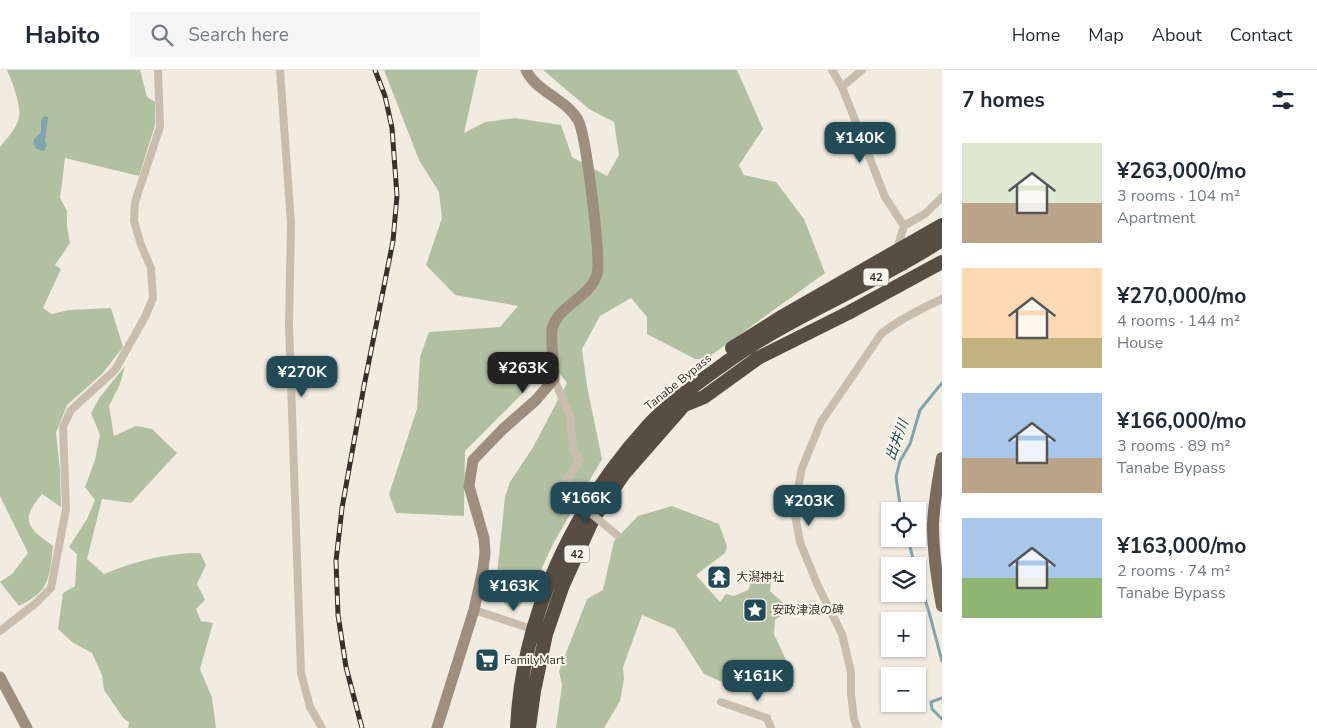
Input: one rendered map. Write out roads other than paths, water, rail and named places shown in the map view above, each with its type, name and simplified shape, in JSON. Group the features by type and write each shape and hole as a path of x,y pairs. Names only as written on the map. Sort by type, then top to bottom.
{"highway":[{"name":"42","path":"647,427 667,403 727,352 782,316 942,225"},
{"name":"Tanabe Bypass","path":"517,728 518,704 539,632 551,576 577,523 620,460 647,427 671,404 729,360 942,240"},
{"name":"Tanabe Bypass","path":"529,728 539,632 593,519 623,474 682,406 717,378 811,315 942,250"},
{"name":"42","path":"682,406 704,397 758,358 848,313 942,262"}],"main road":[{"path":"942,458 933,525 937,581 942,606"}],"street":[{"path":"0,631 36,603 51,588 66,509 63,427 70,410 115,370 145,317 153,298 151,268 134,222 135,202 160,127 158,70"},
{"path":"280,70 291,223 289,325 301,673 310,707 322,728"},
{"path":"526,70 530,79 566,107 578,120 583,137 597,237 597,273 590,288 558,317 552,330 554,379 570,416 573,449 580,460 562,488 617,535"},
{"path":"832,70 842,87 885,197 904,226 902,239 897,250"},
{"path":"842,87 862,70"},
{"path":"904,226 926,212 942,197"},
{"path":"857,728 851,694 851,672 842,634 817,584 800,542 795,515 802,468 820,422 881,334 913,312 942,299"},
{"path":"437,728 474,610 484,568 486,552 484,538 469,486 473,460 503,429 536,400 554,379"},
{"path":"474,610 539,632"},
{"path":"0,677 27,728"},
{"path":"721,702 767,718 771,728"}],"water":[{"path":"44,116 48,117 45,141 47,145 44,151 36,149 33,143 34,139 41,132 41,121"}],"waterway":[{"name":"出井川","path":"900,502 896,477 900,461 910,444 920,410 942,383"},
{"name":"出井川","path":"910,547 913,557"},
{"name":"出井川","path":"926,602 942,661"},
{"name":"出井川","path":"942,698 931,702 932,709 942,719"}],"railway":[{"path":"362,728 346,667 338,615 336,561 342,508 393,241 397,196 392,128 385,96 375,70"}],"place":[{"name":"大潟神社","path":"719,577"},
{"name":"安政津浪の碑","path":"755,610"},
{"name":"FamilyMart","path":"487,660"}]}
